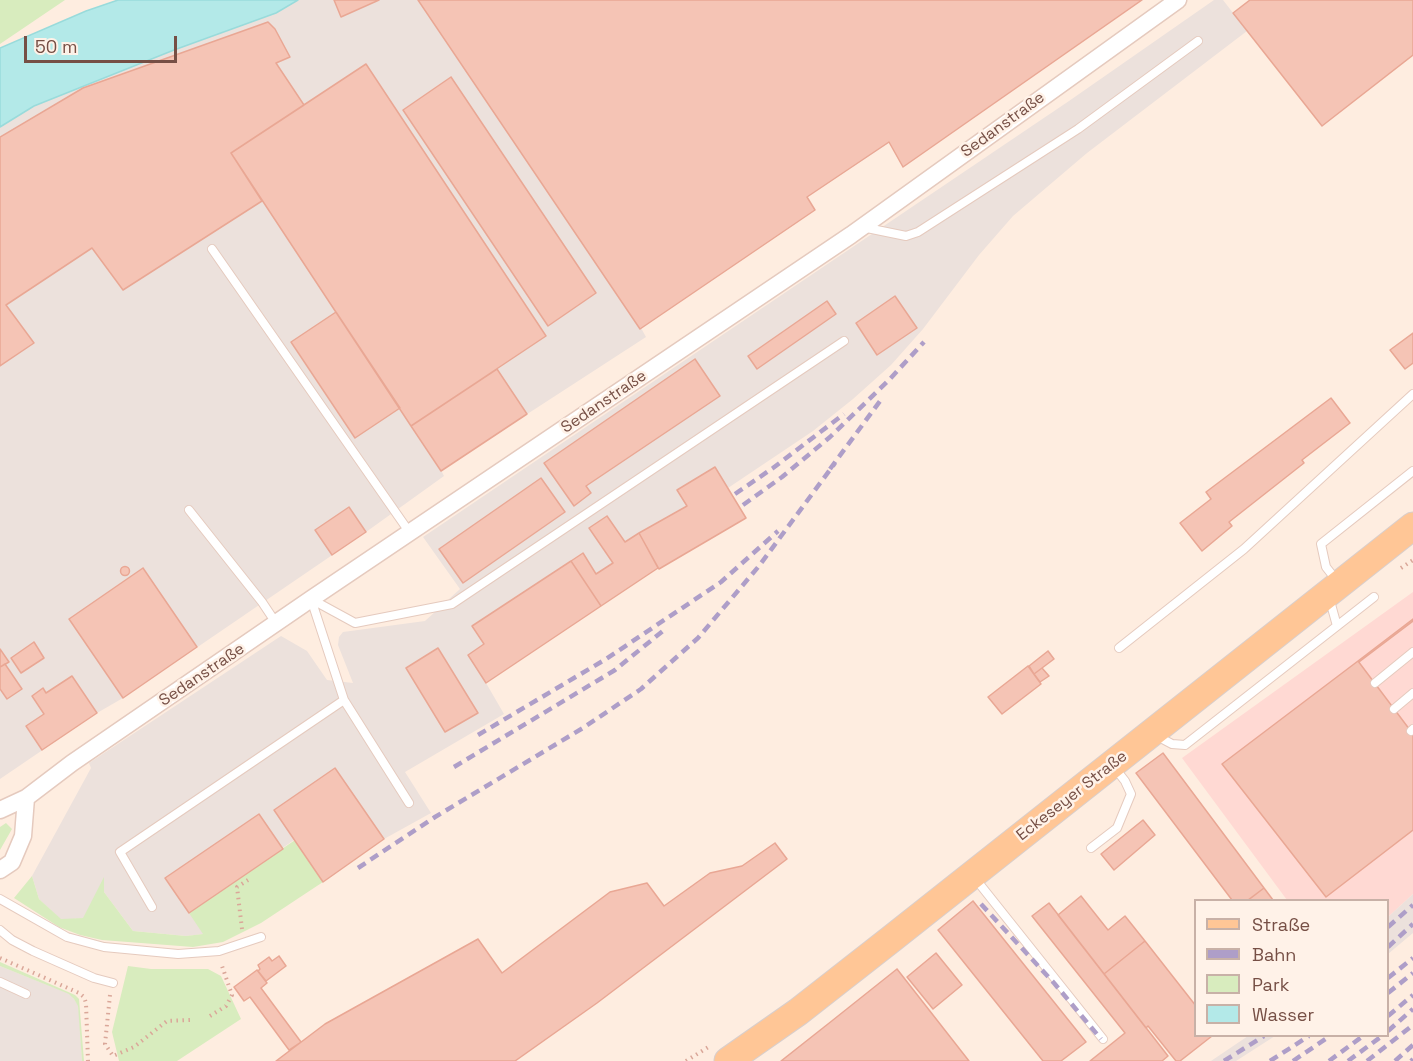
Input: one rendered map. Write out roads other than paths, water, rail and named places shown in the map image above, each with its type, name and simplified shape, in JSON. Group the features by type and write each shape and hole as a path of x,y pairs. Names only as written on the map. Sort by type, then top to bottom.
{"main road":[{"name":"Eckeseyer Straße","path":"728,1061 798,1011 1413,526"}],"street":[{"name":"Sedanstraße","path":"0,810 26,798 72,762 861,227 1178,0"},
{"path":"0,870 12,862 23,836 26,798"}],"lane":[{"path":"861,227 906,236 918,232 1078,129 1197,41"},
{"path":"212,249 410,533"},
{"path":"311,599 355,623 452,604 844,341"},
{"path":"1119,648 1244,549 1413,394"},
{"path":"1337,626 1334,588 1321,544 1413,471"},
{"path":"189,510 276,623"},
{"path":"1151,733 1172,744 1185,745 1374,597"},
{"path":"311,599 344,700 410,802"},
{"path":"1375,683 1413,652"},
{"path":"1394,709 1413,693"},
{"path":"152,907 120,852 344,700"},
{"path":"1091,849 1117,828 1131,794 1125,781 1112,764"},
{"path":"972,874 1103,1039"},
{"path":"0,899 67,937 104,947 178,954 219,951 261,937"},
{"path":"0,930 12,940 33,951 94,978 112,982"},
{"path":"0,982 26,994"}],"water":[{"path":"118,0 298,0 276,13 174,50 34,106 0,127 0,48 86,11"}],"railway":[{"path":"743,505 782,477 830,437 889,380 924,342"},
{"path":"830,469 883,397"},
{"path":"735,494 844,414"},
{"path":"358,868 435,817 583,728 641,689 698,638 759,566 835,463"},
{"path":"478,735 606,659 721,582 778,531"},
{"path":"454,767 615,670 664,630"},
{"path":"981,904 1054,983 1101,1039"},
{"path":"1389,926 1413,905"},
{"path":"1389,946 1413,924"},
{"path":"1389,977 1413,958"},
{"path":"1389,992 1413,973"},
{"path":"1389,1015 1413,995"},
{"path":"1389,1030 1413,1009"},
{"path":"1367,1061 1413,1025"},
{"path":"1224,1061 1262,1037"},
{"path":"1270,1061 1307,1037"},
{"path":"1293,1061 1329,1037"},
{"path":"1329,1061 1362,1037"},
{"path":"1348,1061 1381,1037"},
{"path":"1395,1061 1413,1045"}]}
